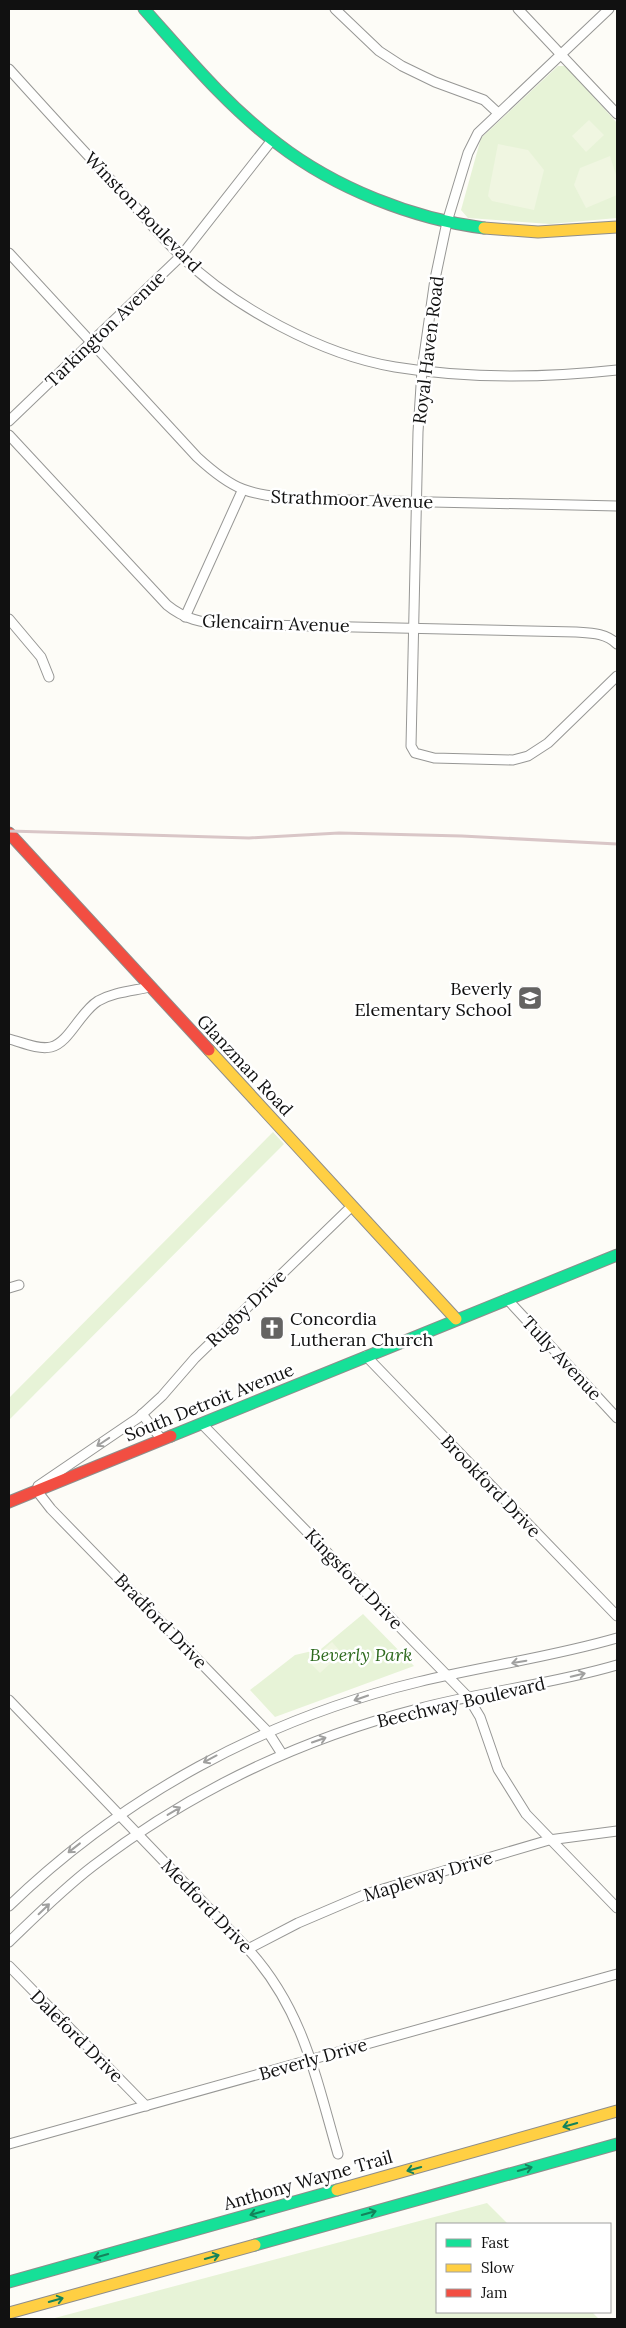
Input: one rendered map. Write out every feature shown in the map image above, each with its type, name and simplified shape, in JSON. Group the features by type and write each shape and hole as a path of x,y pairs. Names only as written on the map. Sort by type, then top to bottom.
{"main road":[{"path":"144,9 234,105 272,140 325,173 367,195 413,214 502,232 536,234 617,227"},
{"name":"Glanzman Road","path":"9,833 456,1320"},
{"name":"South Detroit Avenue","path":"9,1502 617,1255"},
{"name":"Anthony Wayne Trail","path":"9,2282 617,2111"},
{"path":"9,2314 617,2144"}],"street":[{"path":"336,9 379,51 402,66 435,82 484,100 498,113"},
{"path":"518,9 562,53 617,114"},
{"name":"Royal Haven Road","path":"609,9 498,113 472,142 447,222 435,279 422,370 416,501 411,746 415,753 434,758 514,760 528,756 548,744 617,676"},
{"name":"Winston Boulevard","path":"9,69 181,256 239,303 311,340 394,367 422,370 487,376 537,376 617,370"},
{"name":"Tarkington Avenue","path":"9,421 181,256 272,140"},
{"name":"Strathmoor Avenue","path":"9,253 197,457 218,476 242,491 261,496 298,499 617,506"},
{"name":"Glencairn Avenue","path":"9,435 159,597 173,610 185,617 205,623 224,624 596,633 612,638 617,644"},
{"path":"185,617 242,491"},
{"path":"9,619 41,657 49,677"},
{"path":"9,1039 38,1047 54,1046 68,1034 82,1014 97,1002 119,993 150,987"},
{"name":"Rugby Drive","path":"9,1509 21,1497 142,1414 162,1396 195,1358 352,1206"},
{"path":"9,1288 19,1285"},
{"name":"Tully Avenue","path":"507,1299 617,1418"},
{"name":"Brookford Drive","path":"366,1356 617,1616"},
{"path":"142,1414 162,1440"},
{"name":"Kingsford Drive","path":"202,1424 468,1697 480,1717 498,1769 526,1814 549,1840 596,1884 617,1908"},
{"name":"Bradford Drive","path":"38,1490 52,1510 268,1732 282,1754"},
{"name":"Beechway Boulevard","path":"9,1906 56,1862 119,1814 212,1758 286,1723 372,1694 447,1675 536,1659 617,1638"},
{"name":"Beechway Boulevard","path":"9,1942 73,1882 137,1834 224,1781 282,1754 379,1719 468,1697 541,1684 617,1665"},
{"name":"Medford Drive","path":"9,1700 248,1948 276,1983 300,2028 338,2154"},
{"name":"Mapleway Drive","path":"248,1948 298,1923 366,1894 549,1840 617,1831"},
{"name":"Daleford Drive","path":"9,1966 146,2106"},
{"name":"Beverly Drive","path":"9,2144 617,1974"}],"green space":[{"path":"558,66 566,66 617,123 617,218 550,224 468,218 461,210 481,138"},
{"path":"589,120 604,135 586,152 572,136"},
{"path":"498,144 528,150 544,170 534,210 492,201 488,196"},
{"path":"610,156 617,178 617,195 586,208 574,185 580,168"},
{"path":"273,1132 284,1144 9,1420 9,1398"},
{"name":"Beverly Park","path":"363,1614 414,1666 275,1717 250,1690 295,1655 321,1649"},
{"path":"332,1642 342,1653 320,1673 309,1662"},
{"path":"487,2203 507,2223 436,2223 436,2313 593,2313 599,2319 51,2319"}],"railway":[{"path":"9,831 249,838 339,833 462,836 617,844"}],"traffic: fast":[{"path":"144,9 224,97 259,129 300,160 350,188 403,209 457,224 484,228"},
{"path":"171,1436 617,1255"},
{"path":"255,2245 617,2144"},
{"path":"9,2282 337,2190"}],"traffic: slow":[{"path":"484,228 538,232 617,227"},
{"path":"209,1050 456,1319"},
{"path":"337,2190 617,2111"},
{"path":"9,2313 255,2245"}],"traffic: jam":[{"path":"9,833 209,1050"},
{"path":"9,1502 171,1436"}],"place":[{"name":"Beverly Elementary School","path":"530,998"},
{"name":"Concordia Lutheran Church","path":"272,1328"}]}
